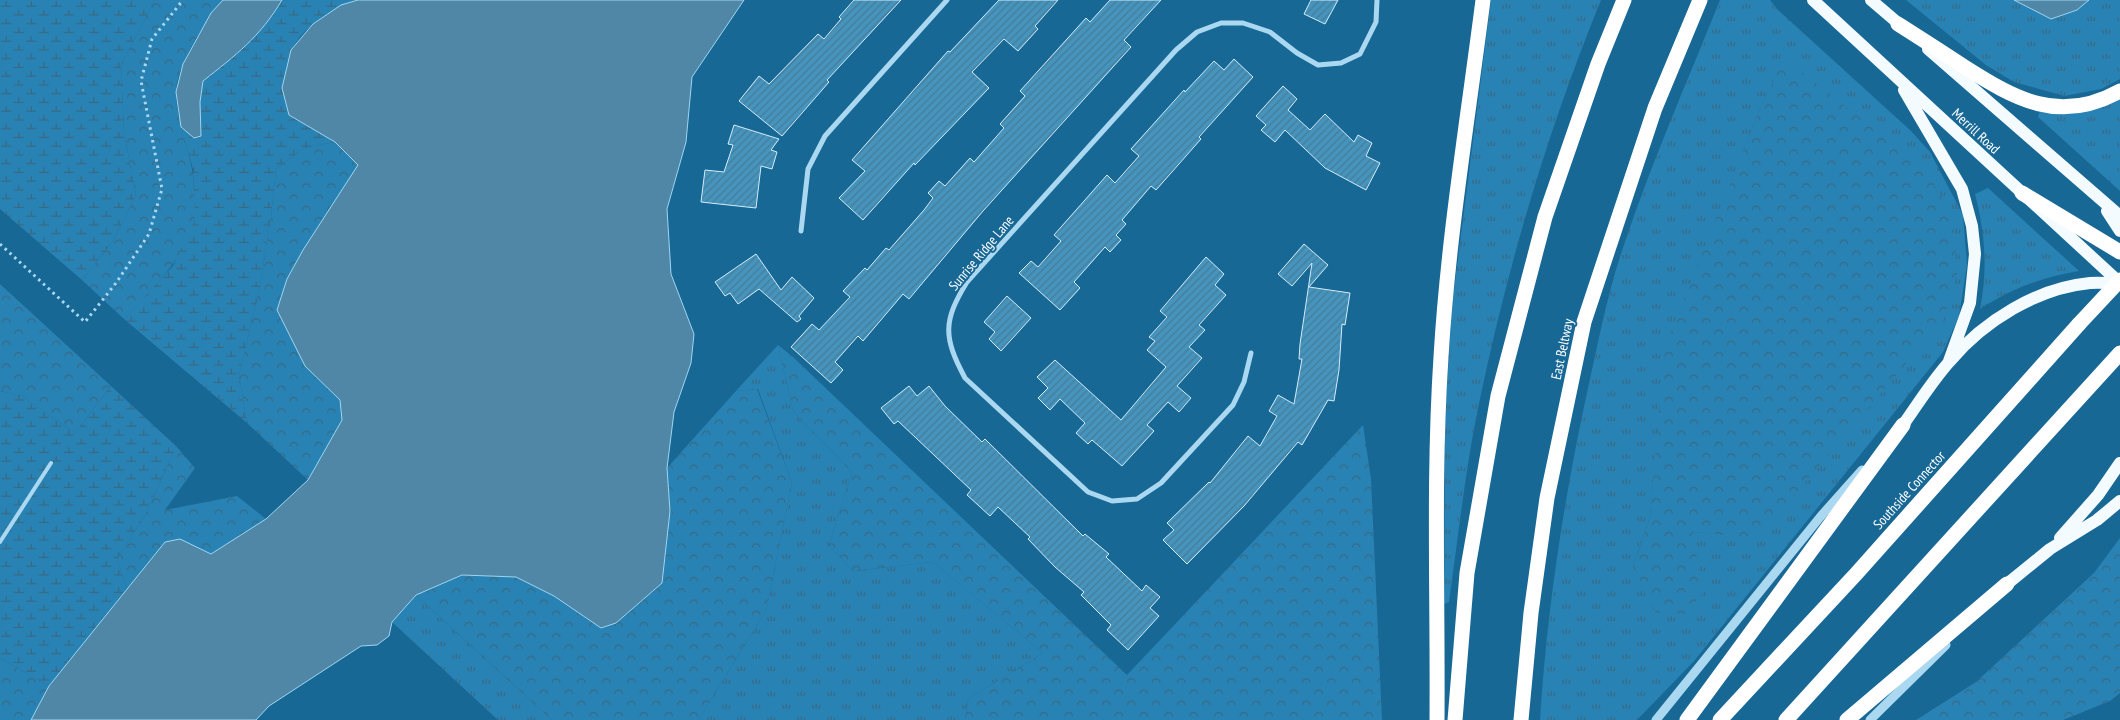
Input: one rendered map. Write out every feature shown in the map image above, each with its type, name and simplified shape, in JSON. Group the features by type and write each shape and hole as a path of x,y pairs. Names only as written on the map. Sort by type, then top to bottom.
{"highway":[{"path":"1438,720 1437,474 1441,356 1452,247 1483,0"},
{"path":"1455,720 1467,573 1500,388 1545,217 1598,64 1624,0"},
{"name":"East Beltway","path":"1521,720 1531,613 1547,498 1584,322 1655,108 1700,0"},
{"path":"1898,24 2010,95 2034,104 2066,107 2093,103 2120,92"},
{"path":"2022,194 2120,252"},
{"name":"Southside Connector","path":"1720,720 1856,574 2079,324 2120,282"},
{"path":"1786,720 2118,355"},
{"path":"1687,720 1903,425"},
{"path":"1847,720 2007,584"}],"main road":[{"name":"Merrill Road","path":"1813,0 2120,282"},
{"path":"1871,0 2120,216"},
{"path":"1898,78 1962,189 1972,226 1975,254 1970,303 1949,361"},
{"path":"2090,189 2120,231"},
{"path":"1903,425 1949,361 1979,331 2005,313 2037,298 2065,288 2090,283 2120,282"},
{"path":"2050,549 2098,495 2120,463"},
{"path":"2007,584 2050,549 2097,520 2120,501"}],"street":[{"path":"801,230 808,169 825,136 947,0"},
{"name":"Sunrise Ridge Lane","path":"1250,353 1244,382 1233,405 1161,484 1137,499 1112,501 1088,492 965,378 952,353 948,333 953,306 968,282 1176,50 1197,32 1222,23 1243,23 1270,32 1296,53 1318,64 1341,63 1360,54 1376,22 1377,0"},
{"path":"1656,720 1821,516 1903,425"},
{"path":"1870,720 2007,584"}],"lane":[{"path":"0,542 51,463"}],"path":[{"path":"0,244 85,322 116,283 149,234 162,188 141,81 152,39 183,0"}],"green space":[{"path":"0,0 155,0 121,65 124,133 136,195 113,241 82,280 0,209"},
{"path":"155,0 223,0 208,19 193,44 177,83 177,106 193,175 196,209 195,221 190,236 174,262 155,286 124,319 82,280 113,241 136,195 124,133 121,65"},
{"path":"282,0 358,0 339,7 311,25 292,50 289,115 335,142 304,148 276,169 271,217 259,291 239,375 247,423 124,319 173,266 195,220 193,169 181,127 194,138 201,136 200,102 203,81 237,54 256,35"},
{"path":"1491,0 1601,0 1563,100 1515,252 1489,356 1473,432 1449,602 1444,604 1445,417 1452,306"},
{"path":"1720,0 1770,0 1777,9 1911,131 1930,152 1963,215 1967,265 1959,316 1943,352 1694,661 1637,720 1540,720 1547,636 1564,512 1579,429 1604,315 1619,260 1658,151","holes":["1780,68 1758,537 1693,532 1633,567 1650,517 1657,443 1713,228 1759,111"]},
{"path":"1906,0 2014,0 2051,19 2077,10 2089,0 2120,0 2120,79 2101,89 2064,96 2014,82 1986,65"},
{"path":"1792,64 1927,171 1953,220 1957,275 1944,319 1758,538 1693,532 1702,594 1686,614 1656,613 1633,567 1650,517 1664,349 1759,111 1780,67"},
{"path":"2120,99 2120,191 2038,117 2040,111 2054,113"},
{"path":"335,142 359,165 303,250 287,279 305,366 340,400 343,420 308,480 247,423 239,375 259,291 271,217 276,169 304,148"},
{"path":"1988,188 2079,271 2027,285 2003,295 1980,309 1985,265 1983,237 1975,194"},
{"path":"0,284 111,386 75,433 22,396 0,391"},
{"path":"778,345 793,411 852,472 829,545 853,571 933,562 1043,653 968,699 965,720 698,720 766,611 792,483 758,389 736,391"},
{"path":"778,345 793,357 1127,675 1363,425 1371,479 1382,720 965,720 968,699 1043,653 933,562 853,571 829,545 852,472 793,411"},
{"path":"111,386 176,446 146,514 117,559 127,590 49,686 0,658 0,391 22,396 75,433"},
{"path":"757,389 792,483 766,611 698,720 552,720 416,595 462,575 516,577 554,596 601,628 616,623 662,583 670,511 667,468 736,391"},
{"path":"176,446 195,468 165,510 237,496 266,519 211,554 165,542 127,590 117,559 146,514"},
{"path":"2120,538 2120,693 2110,701 2063,720 1916,720 1976,682 2094,573"},
{"path":"416,595 552,720 498,720 392,622"},
{"path":"0,658 49,686 31,720 0,720"}],"shaded area":[{"path":"223,0 282,0 256,35 237,54 203,81 200,102 201,136 194,138 181,127 176,92 183,64 211,13"},
{"path":"358,0 744,0 692,77 686,142 667,209 671,274 694,334 691,363 674,412 667,468 670,511 662,583 616,623 601,628 554,596 516,577 462,575 416,595 392,622 389,636 377,645 361,646 269,706 256,720 31,720 49,686 165,542 180,539 211,554 266,519 308,480 342,420 340,400 305,366 277,310 287,279 303,250 358,165 335,142 289,115 282,88 291,50 313,24 341,5"},
{"path":"2014,0 2089,0 2077,10 2051,19"}],"building":[{"path":"854,0 901,0 827,80 829,82 782,136 739,101 759,76 769,84 818,34 824,39 841,19 839,17"},
{"path":"999,0 1058,0 1035,26 1038,29 1018,51 1004,39 972,72 989,88 915,165 914,163 863,220 839,198 865,171 852,160 948,51 950,52"},
{"path":"1110,0 1161,0 1124,40 1131,47 983,211 909,299 903,294 863,341 858,336 835,362 843,370 831,383 791,347 812,324 819,330 850,297 843,291 865,268 867,270 886,248 889,250 924,210 933,198 928,193 939,181 945,186 970,158 974,162 1004,128 1000,124 1025,96 1020,91 1086,18 1090,22"},
{"path":"1311,0 1338,0 1325,24 1304,14"},
{"path":"1234,59 1253,77 1199,137 1201,139 1156,190 1151,186 1122,220 1126,224 1116,235 1121,240 1110,252 1105,247 1074,282 1080,288 1060,310 1019,273 1031,261 1038,267 1061,241 1054,235 1107,175 1115,183 1139,156 1131,149 1184,90 1185,92 1214,61 1224,70"},
{"path":"1283,86 1297,99 1288,110 1310,130 1325,114 1354,142 1358,135 1372,143 1366,156 1380,163 1366,190 1325,168 1285,130 1275,142 1261,130 1266,125 1256,116"},
{"path":"734,125 779,139 771,150 777,152 772,169 761,166 756,208 701,202 705,170 724,172 733,145 728,144"},
{"path":"1304,244 1328,265 1309,287 1350,293 1345,325 1342,324 1339,370 1334,401 1328,400 1302,445 1298,442 1244,506 1187,564 1163,540 1174,530 1167,523 1210,483 1248,436 1260,446 1277,416 1269,411 1278,395 1294,404 1302,359 1299,359 1300,344 1312,263 1292,286 1278,274"},
{"path":"756,254 781,290 792,277 814,298 799,316 801,319 797,322 759,289 738,304 730,293 725,296 715,282"},
{"path":"1206,257 1224,274 1215,285 1226,295 1199,325 1205,330 1189,347 1202,358 1177,386 1191,398 1179,412 1168,402 1147,425 1154,431 1122,466 1092,440 1088,444 1076,433 1085,423 1060,399 1050,410 1038,398 1048,388 1037,377 1055,360 1121,420 1166,367 1147,350 1155,341 1149,337 1167,317 1160,311"},
{"path":"1007,296 1031,318 1001,351 989,339 995,332 984,322"},
{"path":"909,386 917,396 929,386 945,406 982,442 985,439 1083,536 1085,534 1109,554 1106,557 1142,591 1146,585 1160,597 1150,608 1159,616 1128,650 1107,630 1111,625 1081,595 1084,592 1055,567 1028,539 1030,537 998,507 990,516 967,495 971,490 898,421 894,424 881,408"}]}
